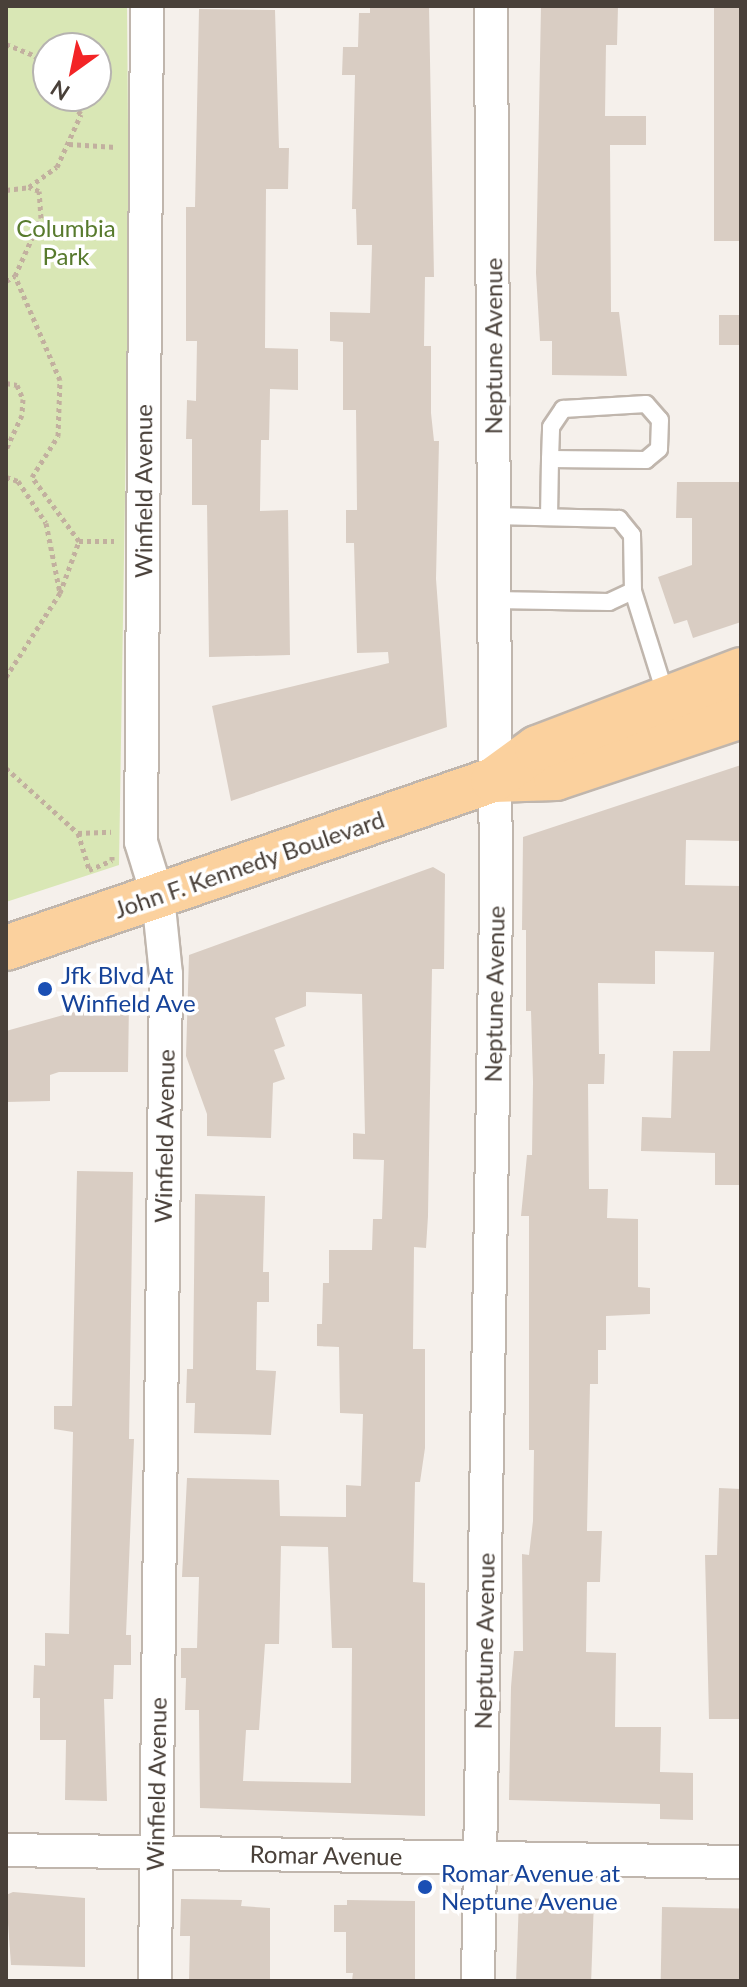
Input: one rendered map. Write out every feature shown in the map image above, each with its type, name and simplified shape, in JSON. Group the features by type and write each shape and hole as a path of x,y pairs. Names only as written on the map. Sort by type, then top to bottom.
{"main road":[{"name":"John F. Kennedy Boulevard","path":"6,948 493,780 537,748 741,670"},
{"name":"John F. Kennedy Boulevard","path":"493,780 556,778 741,716"}],"street":[{"name":"Winfield Avenue","path":"147,6 141,842 158,897 166,974 155,1981"},
{"name":"Neptune Avenue","path":"478,1981 496,909 491,6"},
{"name":"Romar Avenue","path":"6,1850 741,1862"}],"lane":[{"path":"549,517 550,459 551,427 563,409 646,404 660,420 659,449 646,460 550,459"},
{"path":"494,516 619,519 632,535 633,591 666,698"},
{"path":"494,600 609,602 633,591"}],"path":[{"path":"6,44 32,55"},
{"path":"6,190 29,187 57,167 69,144 81,114 79,112"},
{"path":"69,144 116,147"},
{"path":"6,281 15,276 41,218 39,191 29,187"},
{"path":"15,276 60,380 58,436 32,477 79,541"},
{"path":"6,383 17,385 23,399 22,415 6,449"},
{"path":"6,477 18,481 46,523 60,593"},
{"path":"79,541 115,541"},
{"path":"6,677 60,593 79,541"},
{"path":"6,768 78,833 89,870 112,860 115,832 78,833"}],"green space":[{"name":"Columbia Park","path":"6,6 127,6 129,249 119,865 6,902"}],"building":[{"path":"370,6 429,6 434,277 425,277 424,346 431,346 431,413 434,441 439,441 436,579 447,727 231,801 212,706 389,663 388,652 357,653 354,543 346,543 346,510 357,510 356,410 343,410 343,342 330,341 330,312 370,313 372,245 357,245 356,209 352,209 355,75 342,75 343,47 358,47 359,13 370,13"},
{"path":"541,6 618,6 617,45 606,45 605,116 646,116 646,145 610,145 611,312 619,312 627,376 552,375 552,341 540,341 536,273"},
{"path":"714,6 741,6 741,241 714,241"},
{"path":"199,9 275,10 279,148 289,148 288,189 266,189 265,348 298,349 298,390 270,389 269,440 261,440 260,511 288,510 290,655 209,657 207,505 192,505 192,439 186,439 187,400 196,401 197,341 186,341 186,207 195,207"},
{"path":"719,315 741,315 741,345 719,345"},
{"path":"677,482 741,482 741,622 693,638 687,620 674,624 658,577 692,565 692,518 676,518"},
{"path":"741,765 741,841 686,840 685,885 741,886 741,1185 715,1185 715,1153 641,1151 642,1117 671,1118 673,1051 710,1051 714,952 655,951 655,984 598,983 599,1054 605,1054 604,1084 588,1084 589,1189 608,1189 607,1218 638,1219 638,1287 650,1288 650,1314 606,1316 606,1350 598,1350 598,1384 590,1384 587,1531 602,1531 600,1582 587,1582 586,1652 616,1653 615,1727 661,1727 660,1772 693,1773 693,1820 660,1819 660,1804 509,1800 514,1651 523,1651 522,1554 529,1555 533,1521 534,1450 529,1450 529,1216 521,1216 527,1155 532,1155 533,1082 531,1011 526,1011 526,930 522,930 523,837"},
{"path":"433,867 445,874 444,969 432,969 426,1248 414,1247 413,1349 425,1349 425,1448 420,1482 415,1482 413,1582 425,1583 425,1816 200,1808 199,1710 185,1710 186,1678 181,1678 181,1648 197,1648 199,1577 182,1577 187,1478 279,1480 280,1516 346,1517 346,1485 361,1486 363,1414 340,1413 339,1347 317,1346 317,1324 322,1324 323,1283 329,1283 329,1250 372,1250 373,1219 382,1219 384,1160 353,1159 353,1133 365,1134 362,994 306,992 306,1006 275,1018 285,1046 274,1050 285,1079 273,1083 271,1138 207,1136 207,1114 186,1056 189,955","holes":["281,1546 328,1547 332,1648 352,1648 351,1783 243,1781 246,1730 259,1730 265,1644 279,1644"]},
{"path":"110,1002 129,1002 128,1072 59,1072 50,1075 50,1101 6,1102 6,1031"},
{"path":"77,1171 133,1172 129,1439 134,1439 126,1635 131,1635 131,1665 114,1665 113,1699 104,1699 107,1801 65,1800 66,1740 40,1740 40,1698 33,1698 34,1665 45,1666 45,1633 69,1634 73,1432 54,1429 54,1406 72,1406"},
{"path":"195,1194 265,1196 263,1272 269,1272 269,1302 257,1302 256,1370 276,1371 271,1435 194,1433 195,1403 186,1403 187,1369 193,1369"},
{"path":"719,1488 741,1489 741,1719 709,1719 705,1555 717,1555"},
{"path":"13,1892 85,1898 85,1967 11,1965 6,1895"},
{"path":"519,1898 594,1901 591,1981 516,1981"},
{"path":"181,1899 242,1900 241,1906 270,1908 270,1981 189,1981 190,1936 180,1936"},
{"path":"347,1900 415,1901 415,1981 352,1980 353,1973 346,1973 346,1932 334,1932 334,1905 347,1905"},
{"path":"662,1907 741,1908 740,1981 661,1981"}],"place":[{"name":"Jfk Blvd At Winfield Ave","path":"45,989"},
{"name":"Romar Avenue at Neptune Avenue","path":"425,1887"}]}
